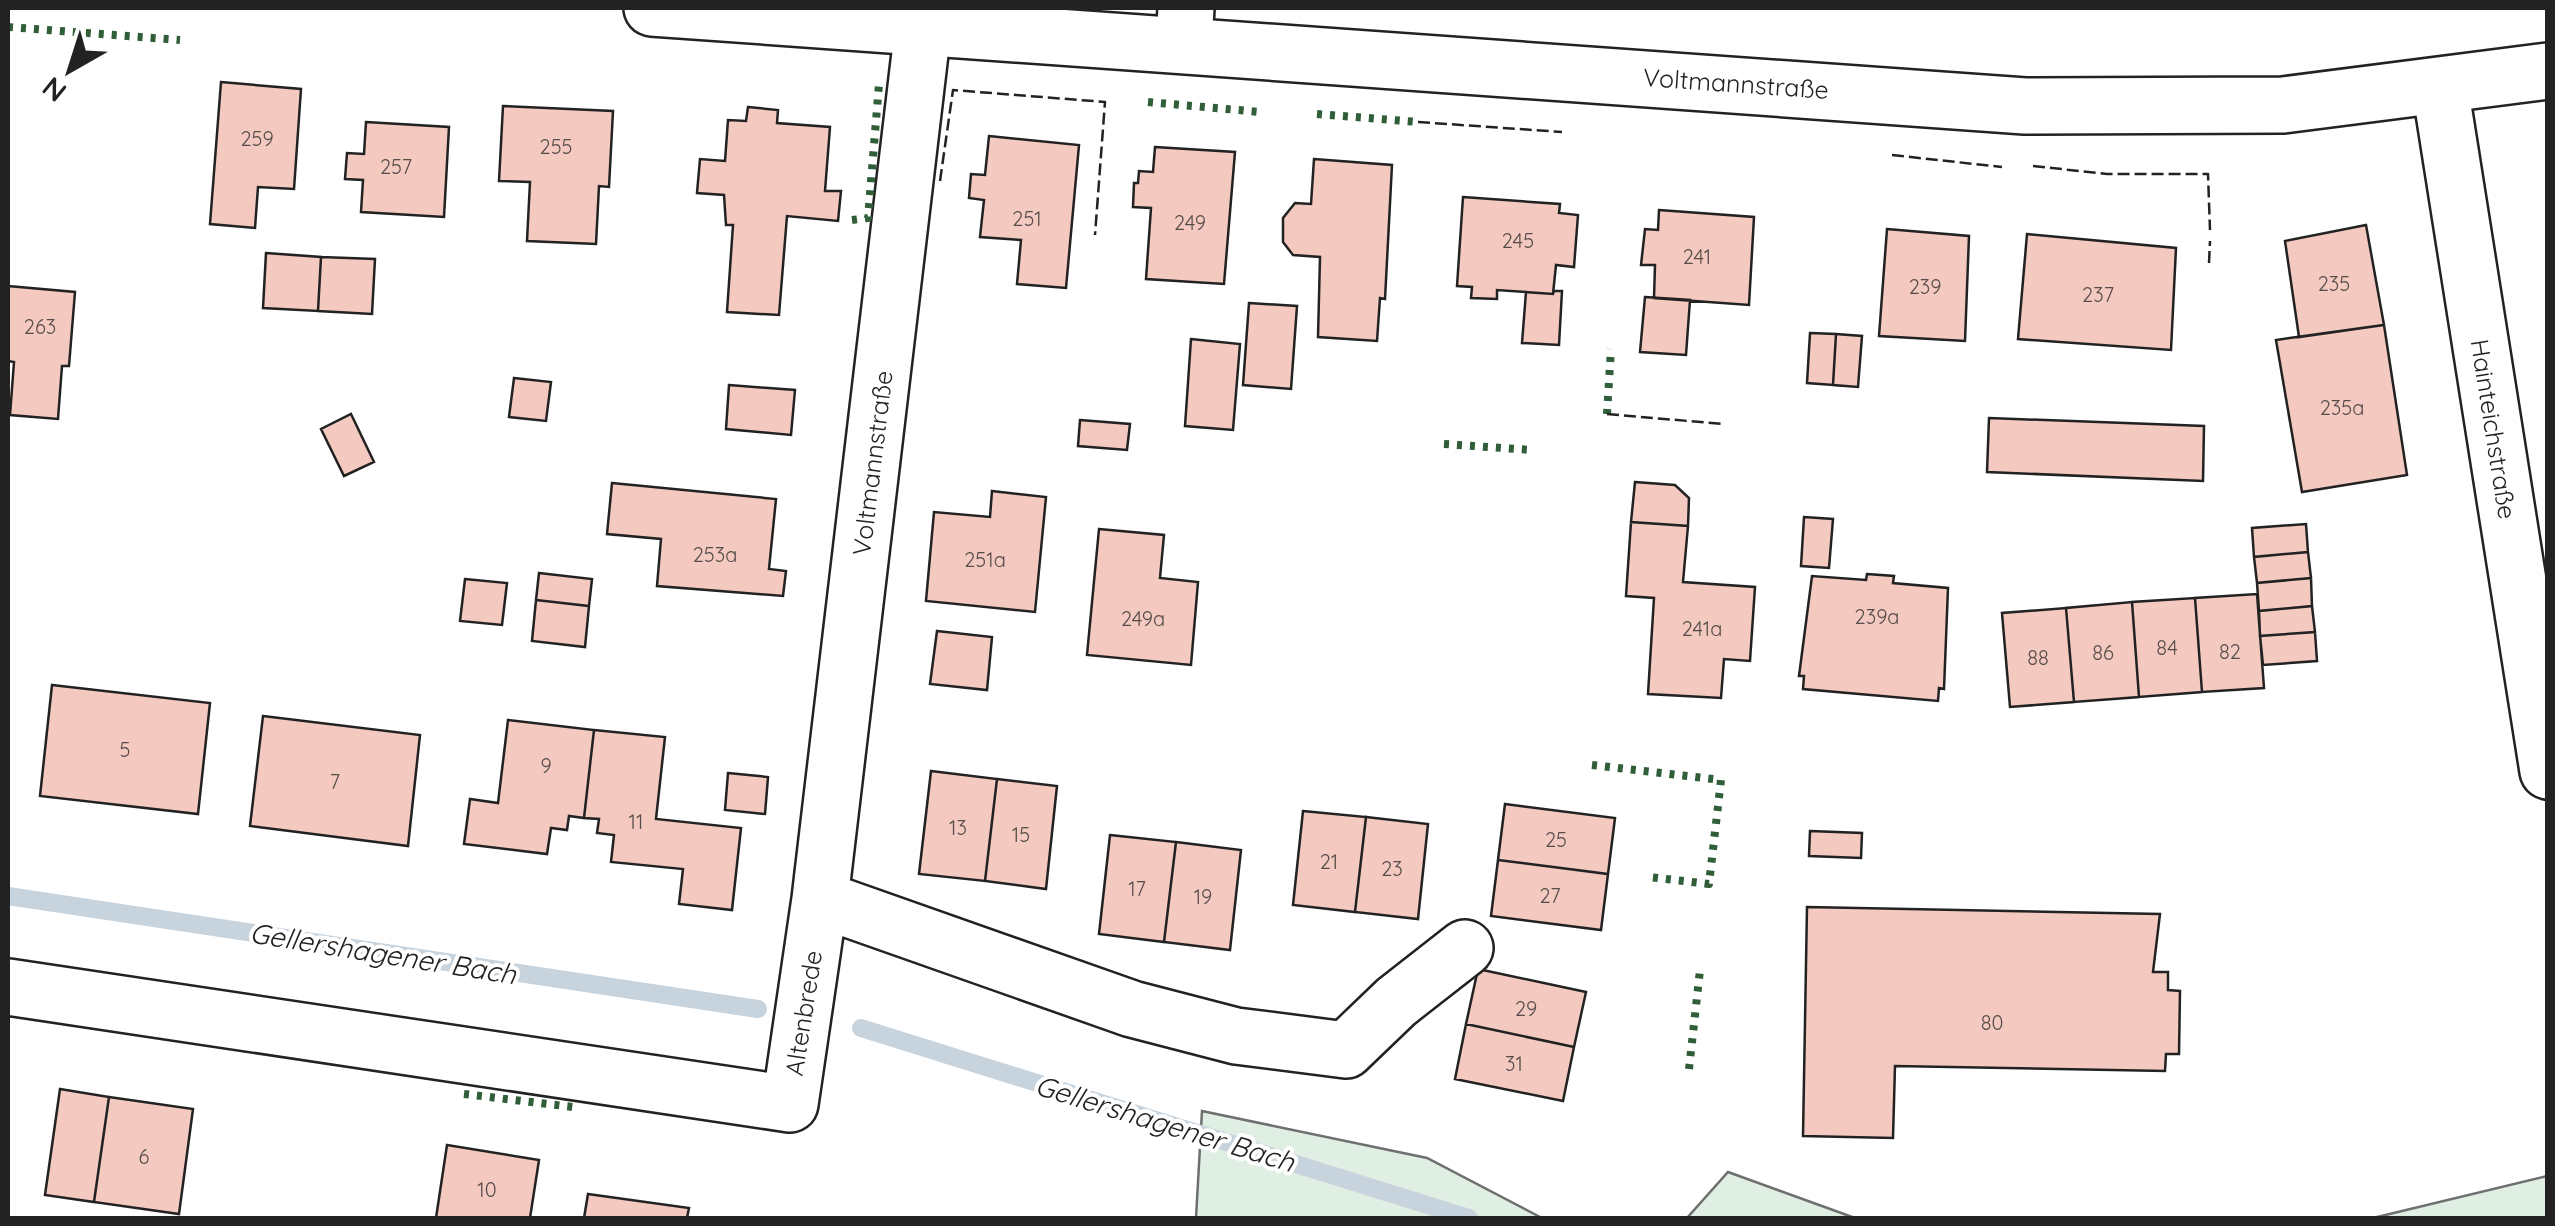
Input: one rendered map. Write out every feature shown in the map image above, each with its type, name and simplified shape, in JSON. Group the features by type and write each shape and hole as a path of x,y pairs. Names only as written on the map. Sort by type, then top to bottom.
{"street":[{"name":"Voltmannstraße","path":"652,8 924,28 1185,25 2025,106 2283,106 2548,72"},
{"name":"Voltmannstraße","path":"820,899 924,28"},
{"name":"Hainteichstraße","path":"2440,87 2548,770"},
{"path":"820,899 1132,1009 1236,1036 1346,1050 1396,1002 1465,948"},
{"name":"Altenbrede","path":"8,987 790,1104 820,899"}],"green space":[{"path":"1202,1111 1427,1158 1542,1218 1196,1218"},
{"path":"1728,1172 1855,1218 1687,1218"},
{"path":"2547,1176 2547,1218 2373,1218"}],"building":[{"path":"221,82 301,89 294,189 258,187 255,228 210,224"},
{"path":"503,106 613,111 609,187 599,186 596,244 527,241 530,182 499,181"},
{"path":"748,107 778,110 777,123 830,127 825,191 841,191 838,221 787,216 779,315 727,312 733,225 726,225 724,195 697,193 700,159 725,161 728,120 746,121"},
{"path":"366,122 449,127 444,217 361,212 363,180 345,179 347,153 364,154"},
{"path":"989,136 1079,145 1066,288 1017,284 1021,240 980,237 984,200 969,198 971,174 985,175"},
{"path":"1155,147 1235,152 1224,284 1146,279 1151,208 1133,207 1134,183 1138,183 1139,171 1153,172"},
{"path":"1314,159 1392,165 1385,299 1380,298 1377,341 1318,337 1320,257 1293,255 1283,242 1283,218 1295,203 1311,204"},
{"path":"1463,197 1560,204 1559,213 1578,215 1574,267 1556,265 1553,294 1497,290 1497,299 1471,298 1472,287 1457,286"},
{"path":"1659,210 1754,217 1749,305 1654,298 1655,265 1641,265 1645,229 1658,230"},
{"path":"2366,225 2384,325 2299,337 2285,241"},
{"path":"1887,229 1969,236 1965,341 1879,336"},
{"path":"2027,234 2176,248 2171,350 2018,339"},
{"path":"266,253 321,257 318,311 263,308"},
{"path":"321,257 375,259 372,314 318,311"},
{"path":"8,286 75,292 69,366 62,366 58,419 10,415 14,362 8,361"},
{"path":"1562,291 1559,345 1522,343 1526,292"},
{"path":"1645,297 1690,300 1686,355 1640,352"},
{"path":"1249,303 1297,306 1291,389 1243,385"},
{"path":"2384,325 2407,475 2302,492 2276,340"},
{"path":"1810,333 1836,334 1833,385 1807,383"},
{"path":"1836,334 1862,336 1858,387 1833,385"},
{"path":"1191,339 1240,344 1233,430 1185,426"},
{"path":"514,378 551,382 546,421 509,417"},
{"path":"729,385 795,390 791,435 726,429"},
{"path":"351,414 374,462 344,476 321,429"},
{"path":"1989,418 2204,426 2203,481 1987,472"},
{"path":"1080,420 1130,424 1127,450 1078,446"},
{"path":"1635,482 1675,485 1689,498 1688,526 1631,522"},
{"path":"612,483 776,499 769,569 786,571 783,596 657,586 661,539 607,534"},
{"path":"992,491 1046,497 1035,612 926,601 934,512 990,517"},
{"path":"1804,517 1833,519 1829,568 1801,566"},
{"path":"1631,522 1688,526 1683,582 1755,587 1750,661 1724,659 1721,698 1648,694 1654,598 1626,596"},
{"path":"2306,524 2308,552 2254,557 2252,528"},
{"path":"1099,529 1164,535 1160,578 1198,582 1191,665 1087,655"},
{"path":"2308,552 2311,578 2257,583 2254,557"},
{"path":"539,573 592,579 589,606 536,600"},
{"path":"1867,574 1894,576 1893,583 1948,588 1944,689 1939,688 1938,701 1803,689 1804,676 1799,676 1812,576 1866,580"},
{"path":"2311,578 2312,606 2259,611 2257,583"},
{"path":"465,579 507,583 502,625 460,621"},
{"path":"2257,594 2264,688 2202,692 2195,598"},
{"path":"2195,598 2202,692 2139,697 2132,602"},
{"path":"536,600 589,606 585,647 532,641"},
{"path":"2132,602 2139,697 2074,702 2066,608"},
{"path":"2312,606 2315,632 2260,636 2259,611"},
{"path":"2066,608 2074,702 2010,707 2002,613"},
{"path":"937,631 992,637 987,690 930,684"},
{"path":"2315,632 2317,661 2263,665 2260,636"},
{"path":"52,685 210,703 198,814 40,796"},
{"path":"263,716 420,735 408,846 250,826"},
{"path":"508,720 594,730 584,818 569,816 567,830 551,828 547,854 464,844 470,799 498,803"},
{"path":"594,730 665,737 656,819 741,828 732,910 679,904 683,869 611,862 614,835 597,833 599,819 584,818"},
{"path":"931,771 997,779 985,881 919,874"},
{"path":"728,773 768,777 765,814 725,810"},
{"path":"997,779 1057,786 1046,889 985,881"},
{"path":"1505,804 1615,818 1608,874 1498,860"},
{"path":"1303,811 1366,817 1355,912 1293,905"},
{"path":"1366,817 1428,824 1418,919 1355,912"},
{"path":"1810,831 1862,833 1861,858 1809,856"},
{"path":"1110,835 1176,842 1164,942 1099,934"},
{"path":"1176,842 1241,850 1230,950 1164,942"},
{"path":"1498,860 1608,874 1601,930 1491,916"},
{"path":"1807,907 2160,914 2153,972 2168,972 2168,990 2180,991 2179,1054 2166,1054 2165,1071 1895,1066 1893,1138 1803,1136"},
{"path":"1478,969 1586,992 1574,1047 1466,1024"},
{"path":"1466,1024 1574,1047 1563,1101 1455,1079"},
{"path":"60,1089 109,1097 94,1202 45,1195"},
{"path":"109,1097 193,1109 179,1214 94,1202"},
{"path":"447,1145 539,1160 530,1218 436,1218"},
{"path":"588,1194 689,1208 687,1218 584,1218"}],"waterway":[{"name":"Gellershagener Bach","path":"8,896 758,1009"},
{"name":"Gellershagener Bach","path":"861,1028 1469,1218"}],"hedge":[{"path":"8,27 180,40"},
{"path":"852,220 868,218 879,84"},
{"path":"1148,102 1260,112"},
{"path":"1317,114 1418,122"},
{"path":"1607,414 1611,349"},
{"path":"1444,444 1532,450"},
{"path":"1592,765 1721,780 1709,884 1649,877"},
{"path":"1689,1069 1700,970"},
{"path":"464,1094 573,1107"}],"fence":[{"path":"940,181 953,90 1105,102 1095,235"},
{"path":"1418,122 1562,132"},
{"path":"1892,155 2002,167"},
{"path":"2033,166 2107,174 2208,174 2210,230"},
{"path":"2209,263 2210,241"},
{"path":"1607,414 1723,424"}]}
